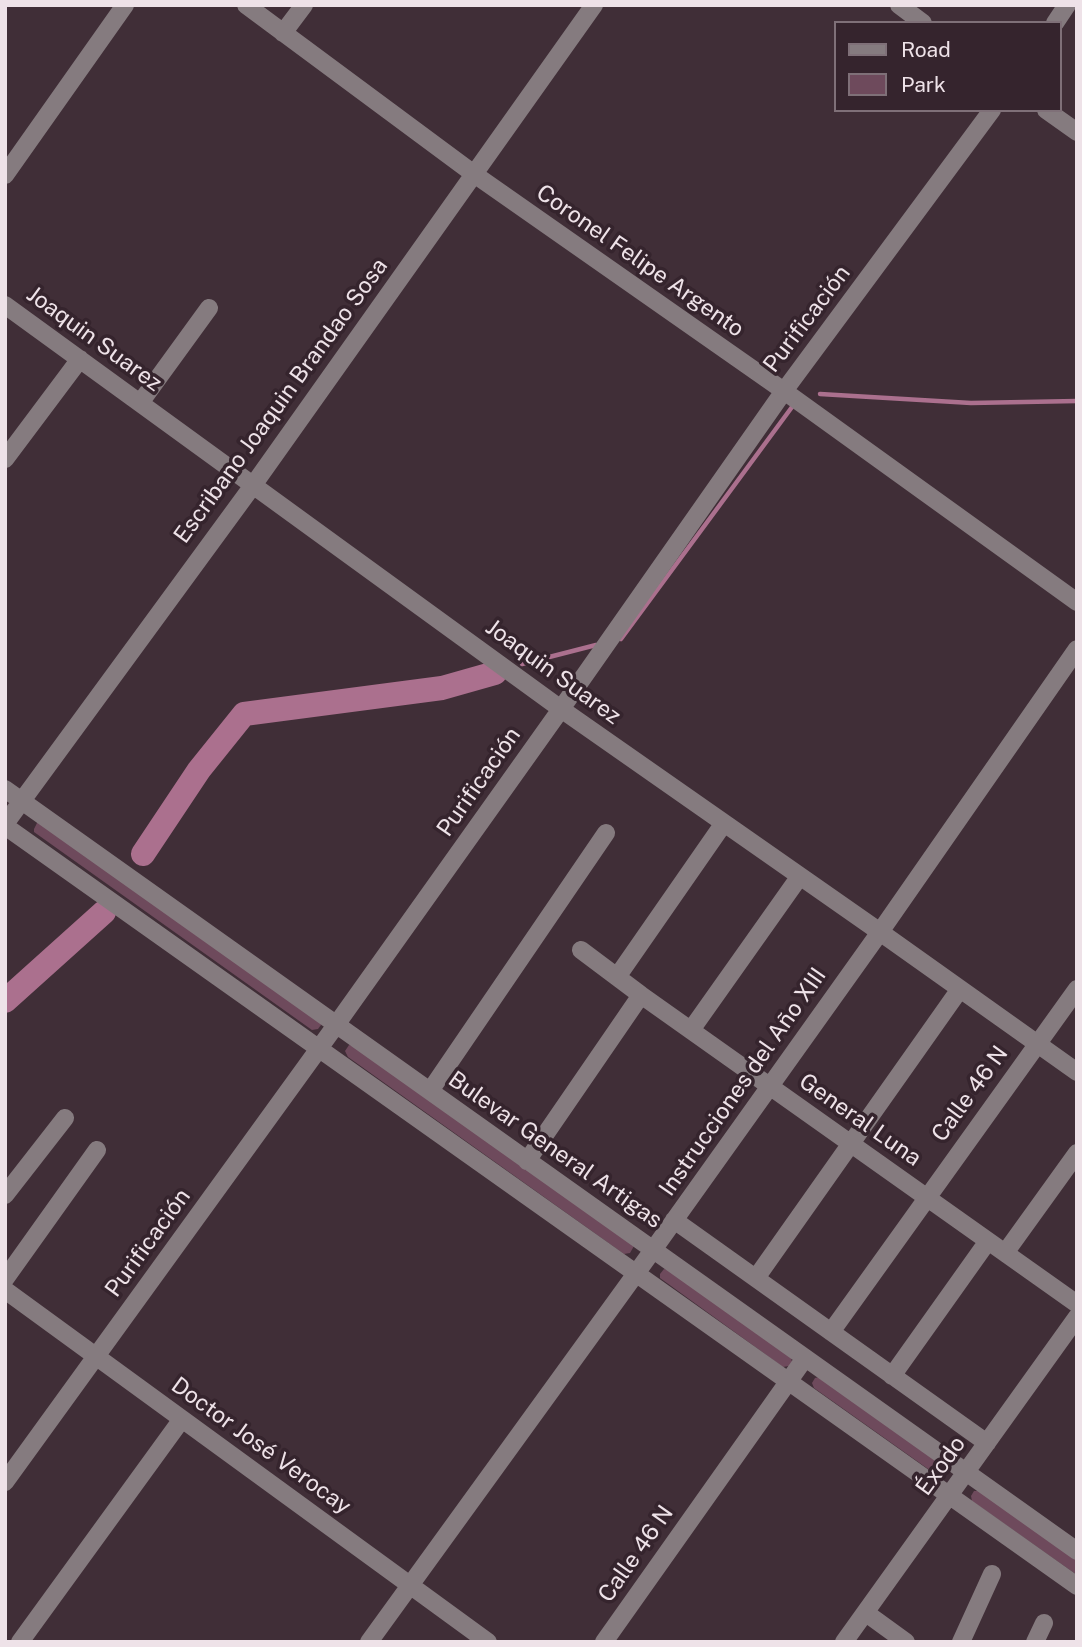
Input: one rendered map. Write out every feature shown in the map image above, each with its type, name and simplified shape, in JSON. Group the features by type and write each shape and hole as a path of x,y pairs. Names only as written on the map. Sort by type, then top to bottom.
{"street":[{"path":"5,175 125,5"},
{"name":"Coronel Felipe Argento","path":"246,5 474,173 1077,602"},
{"path":"283,33 304,5"},
{"name":"Escribano Joaquin Brandao Sosa","path":"5,825 254,484 594,5"},
{"path":"898,5 920,21"},
{"path":"1056,21 1067,5"},
{"name":"Purificación","path":"5,1482 336,1025 783,391 991,112"},
{"path":"1049,112 1077,132"},
{"name":"Joaquin Suarez","path":"5,305 561,709 1077,1072"},
{"path":"140,403 209,308"},
{"path":"5,459 80,359"},
{"name":"Instrucciones del Año XIII","path":"369,1642 880,932 1077,649"},
{"name":"Bulevar General Artigas","path":"5,789 1077,1551"},
{"path":"617,977 724,823"},
{"path":"5,825 1077,1586"},
{"path":"430,1091 606,833"},
{"path":"691,1030 800,876"},
{"name":"General Luna","path":"581,950 1077,1304"},
{"path":"756,1278 960,989"},
{"name":"Calle 46 N","path":"831,1332 1077,989"},
{"path":"527,1161 641,995"},
{"path":"5,1195 65,1118"},
{"path":"5,1279 96,1150"},
{"path":"1005,1253 1077,1153"},
{"path":"674,1220 987,1443"},
{"path":"892,1376 988,1241"},
{"name":"Doctor José Verocay","path":"5,1290 488,1642"},
{"name":"Éxodo","path":"844,1642 1077,1317"},
{"name":"Calle 46 N","path":"604,1642 805,1358"},
{"path":"20,1642 182,1419"},
{"path":"961,1642 992,1574"},
{"path":"866,1613 906,1642"},
{"path":"1035,1642 1044,1623"}],"green space":[{"path":"37,823 42,823 320,1020 321,1025 312,1030 34,832"},
{"path":"349,1045 355,1046 634,1246 630,1253 624,1254 348,1057 345,1051"},
{"path":"664,1269 791,1357 789,1366 783,1367 660,1278"},
{"path":"819,1377 944,1466 946,1470 943,1474 938,1476 814,1388 812,1383"},
{"path":"974,1491 979,1491 1077,1560 1077,1575 972,1501"}],"waterway":[{"path":"820,394 971,403 1077,401"},
{"path":"621,639 792,407"},
{"path":"522,664 596,645"},
{"path":"143,854 199,770 244,714 442,688 495,673"},
{"path":"5,1001 104,912"}]}
